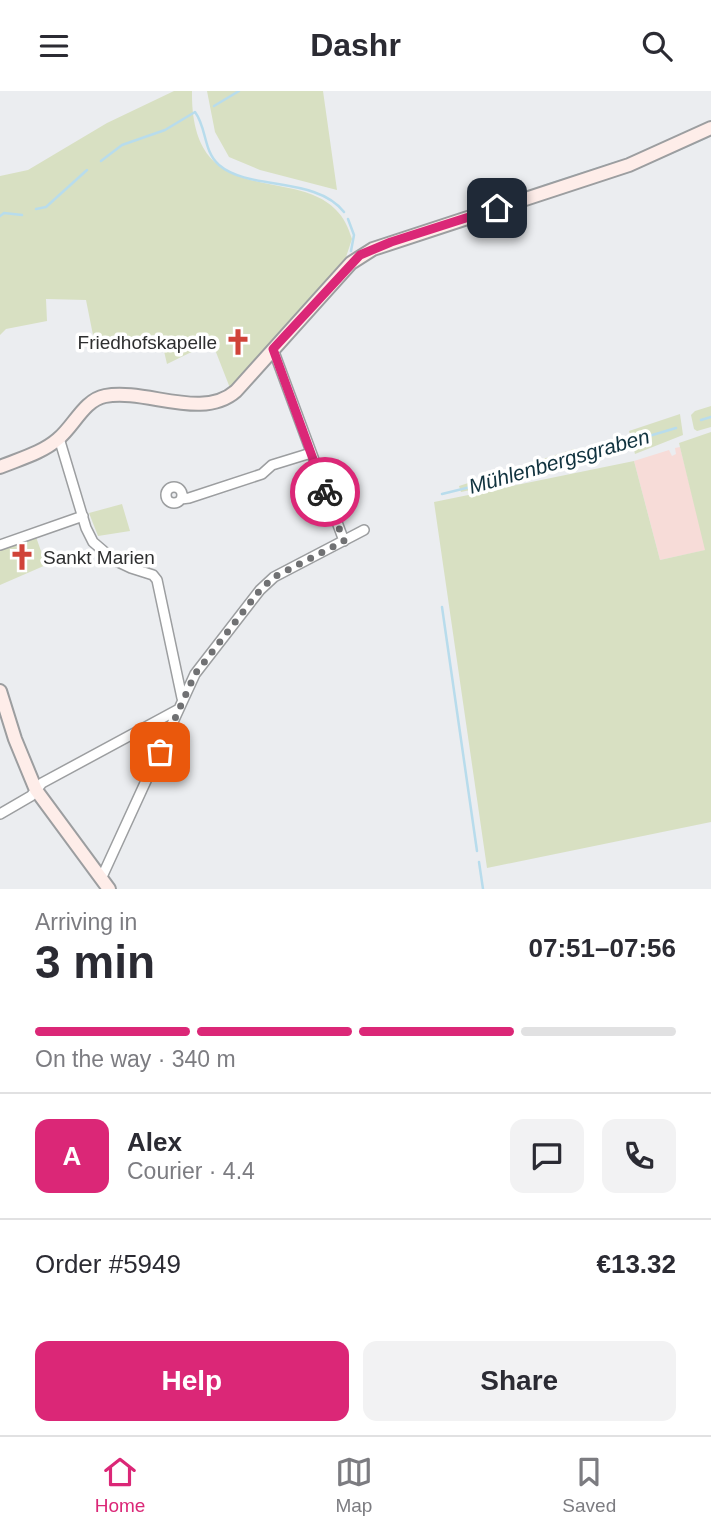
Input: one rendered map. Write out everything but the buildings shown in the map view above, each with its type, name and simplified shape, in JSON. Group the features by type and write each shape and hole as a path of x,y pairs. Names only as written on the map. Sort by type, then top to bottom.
{"street":[{"path":"0,467 38,451 59,438 92,401 102,396 117,395 195,403 224,400 236,391 360,255 391,242 629,165 711,128"},
{"path":"273,349 344,541"},
{"path":"59,438 88,535 105,554 121,564 155,576 163,602 182,698"},
{"path":"181,499 262,474 272,465 311,453"},
{"path":"0,545 83,516"},
{"path":"105,884 182,698 195,674 260,590 274,577 364,530"},
{"path":"0,691 15,739 36,790 105,884"},
{"path":"0,814 30,796 42,783 179,709"}],"shaded area":[{"path":"680,447 706,550 660,560 634,461 669,450 672,456 676,454 675,448"}],"green space":[{"path":"174,91 192,91 197,134 213,160 235,175 316,196 338,212 352,239 346,257 230,388 212,342 167,364 160,334 125,341 118,335 94,340 86,300 46,299 47,321 6,329 0,335 0,176 28,170 107,123"},
{"path":"207,91 323,91 337,190 260,170 229,157 215,132"},
{"path":"711,406 711,427 697,431 694,429 691,415"},
{"path":"680,414 683,435 635,454 629,431"},
{"path":"711,432 711,822 487,868 434,502 634,461 660,560 705,550 679,443"},
{"path":"574,449 578,467 461,492 459,486"},
{"path":"122,504 130,531 98,536 89,513"},
{"name":"Sankt Marien","path":"36,537 46,565 0,585 0,549"}],"waterway":[{"path":"214,106 239,91"},
{"path":"101,161 122,145 165,130 195,112 202,125 210,153 219,165 247,178 317,193 344,212"},
{"path":"637,168 707,137"},
{"path":"544,186 621,161"},
{"path":"36,209 46,207 87,170"},
{"path":"0,216 4,213 22,215"},
{"path":"348,219 354,235 351,251"},
{"name":"Mühlenbergsgraben","path":"701,420 711,417"},
{"name":"Mühlenbergsgraben","path":"442,494 511,477 676,428"},
{"path":"442,607 477,851"},
{"path":"479,862 483,889"}],"way so far":[{"path":"160,752 195,674 260,590 274,577 344,541 325,492"}],"place":[{"name":"Friedhofskapelle","path":"238,342"},
{"name":"Sankt Marien","path":"22,557"}],"route":[{"path":"325,492 273,349 360,255 391,242 497,208"}]}
